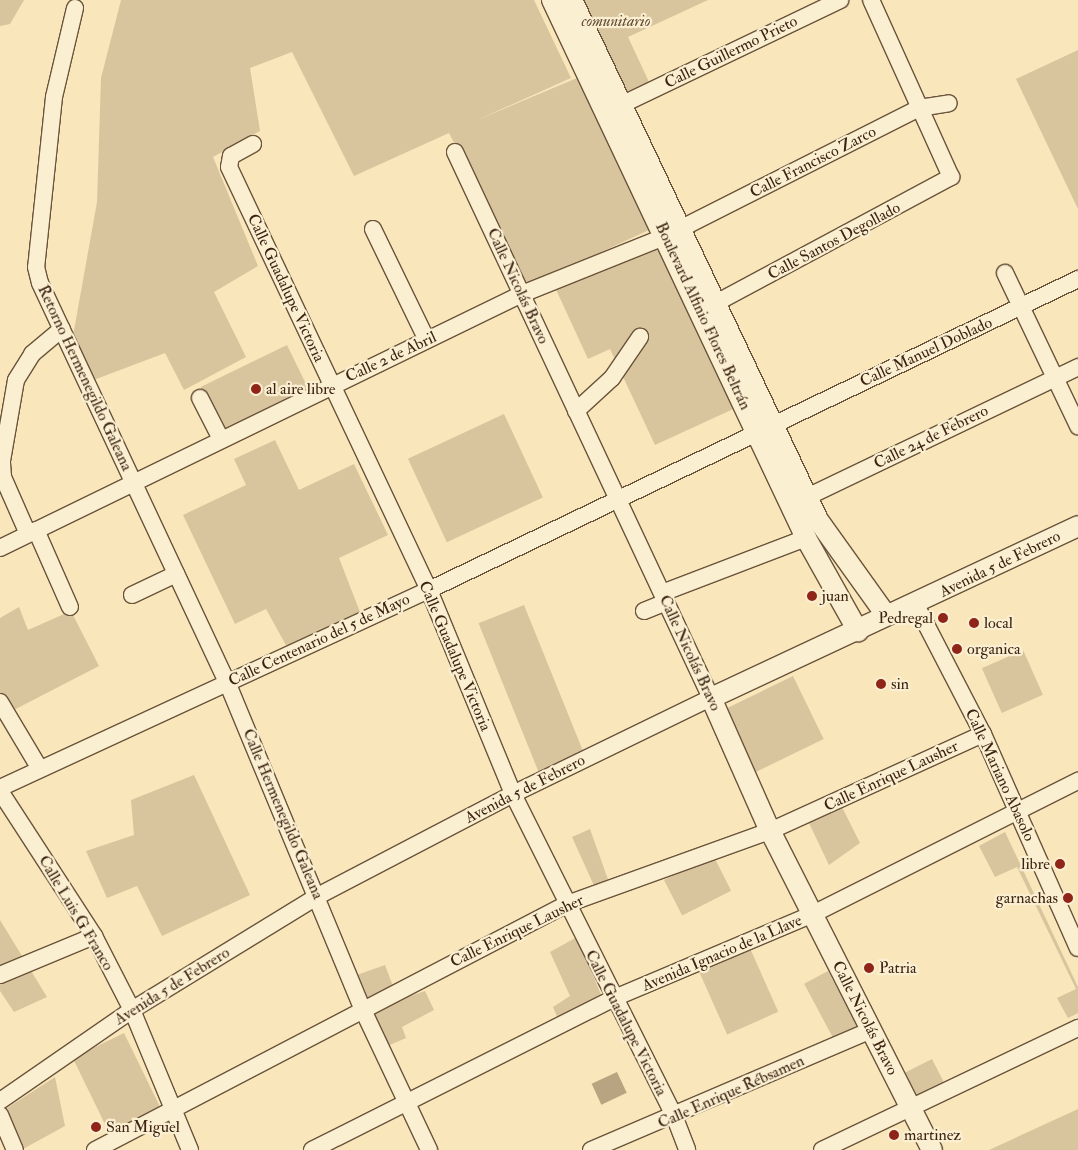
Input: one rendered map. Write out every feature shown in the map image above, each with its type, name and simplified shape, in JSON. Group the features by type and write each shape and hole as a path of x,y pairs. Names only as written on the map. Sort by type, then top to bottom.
{"street":[{"name":"Boulevard Alfinio Flores Beltrán","path":"552,0 599,75 623,104 672,233 716,303 806,538 858,631"},
{"name":"Boulevard Alfinio Flores Beltrán","path":"572,0 599,75 765,428 807,497 886,616"},
{"name":"Calle Guillermo Prieto","path":"623,104 840,0"},
{"path":"871,0 919,108"},
{"name":"Retorno Hermenegildo Galeana","path":"75,8 54,97 36,267 62,329 132,481"},
{"name":"Calle Francisco Zarco","path":"672,233 919,108 949,103"},
{"name":"Calle Santos Degollado","path":"716,303 951,177 919,108"},
{"name":"Calle Guadalupe Victoria","path":"253,144 228,160 428,590 512,794 568,904 612,999 675,1118 687,1150"},
{"name":"Calle Nicolás Bravo","path":"455,152 711,698 770,831 813,914 869,1031 913,1108 932,1150"},
{"path":"373,229 427,340"},
{"name":"Calle 2 de Abril","path":"0,548 132,481 522,294 672,233"},
{"path":"1005,273 1078,426"},
{"name":"Calle Manuel Doblado","path":"765,428 1078,280"},
{"path":"62,329 32,354 16,380 5,443 4,477 70,607"},
{"path":"576,410 612,378 640,337"},
{"name":"Calle 24 de Febrero","path":"807,497 1078,367"},
{"path":"200,398 221,439"},
{"name":"Calle Centenario del 5 de Mayo","path":"0,789 428,590 616,496 765,428"},
{"name":"Calle Hermenegildo Galeana","path":"132,481 227,682 318,896 362,1008 428,1150"},
{"name":"Avenida 5 de Febrero","path":"0,1101 132,1010 318,896 512,794 711,698 858,631 886,616 916,605 1078,526"},
{"path":"644,611 664,598 806,538"},
{"path":"132,595 176,574"},
{"name":"Calle Mariano Abasolo","path":"916,605 983,734 1078,948"},
{"path":"0,702 40,769"},
{"name":"Calle Enrique Lausher","path":"95,1150 172,1114 362,1008 568,904 770,831 983,734"},
{"name":"Avenida Ignacio de la Llave","path":"312,1150 612,999 813,914 1078,782"},
{"name":"Calle Luis G Franco","path":"0,789 94,936 132,1010 172,1114 190,1150"},
{"path":"0,975 94,936"},
{"path":"822,1150 1078,1028"},
{"name":"Calle Enrique Rébsamen","path":"591,1150 675,1118 869,1031"},
{"path":"0,1115 15,1150"}],"green space":[{"path":"0,0 24,0 10,24 0,26"},
{"path":"121,0 534,0 571,78 477,120 577,78 651,229 528,286 449,133 354,176 292,52 250,68 260,131 213,157 258,266 214,292 246,357 184,390 165,353 91,381 73,336 97,202 101,78"},
{"name":"comunitario","path":"582,0 708,0 628,37 649,82 626,92"},
{"path":"1078,50 1078,209 1016,79"},
{"path":"662,233 742,405 655,445 610,349 588,359 553,283"},
{"name":"al aire libre","path":"287,345 310,392 224,434 201,387"},
{"path":"504,414 543,497 447,542 408,459"},
{"path":"275,440 299,490 354,464 388,535 339,558 360,612 287,647 266,609 235,624 183,515 246,485 234,459"},
{"path":"524,605 584,754 539,773 479,623"},
{"path":"19,607 28,630 71,611 99,666 8,713 0,698 0,618"},
{"path":"1023,650 1043,695 1002,713 982,668"},
{"path":"793,676 824,739 754,773 724,710"},
{"path":"194,775 250,895 162,936 137,886 107,898 86,851 134,835 131,800"},
{"path":"841,805 860,843 829,865 808,821"},
{"path":"590,829 610,885 596,890 572,837"},
{"path":"1005,832 1078,987 1078,1013 1068,1018 1057,998 1076,989 1017,867 995,877 979,846"},
{"path":"713,855 731,891 682,916 664,880"},
{"path":"0,920 47,997 14,1012 0,991"},
{"path":"577,937 602,997 559,1021 553,1007 570,996 550,952"},
{"path":"749,946 778,1012 727,1035 698,969"},
{"path":"385,965 394,989 365,1004 354,976"},
{"path":"828,971 860,1032 837,1045 804,984"},
{"path":"425,991 434,1010 402,1027 406,1038 385,1047 367,1011"},
{"path":"124,1033 163,1114 112,1139 73,1058"},
{"path":"932,1059 945,1085 918,1098 905,1073"},
{"path":"55,1077 65,1126 23,1149 4,1110"},
{"path":"1078,1109 1078,1150 989,1150"}],"shaded area":[{"path":"617,1072 627,1093 601,1105 592,1084"}],"place":[{"name":"al aire libre","path":"256,389"},
{"name":"juan","path":"812,596"},
{"name":"Pedregal","path":"943,618"},
{"name":"local","path":"974,623"},
{"name":"organica","path":"957,649"},
{"name":"sin","path":"881,684"},
{"name":"libre","path":"1060,864"},
{"name":"garnachas","path":"1068,898"},
{"name":"Patria","path":"869,968"},
{"name":"San Miguel","path":"96,1127"},
{"name":"martinez","path":"894,1135"}]}
